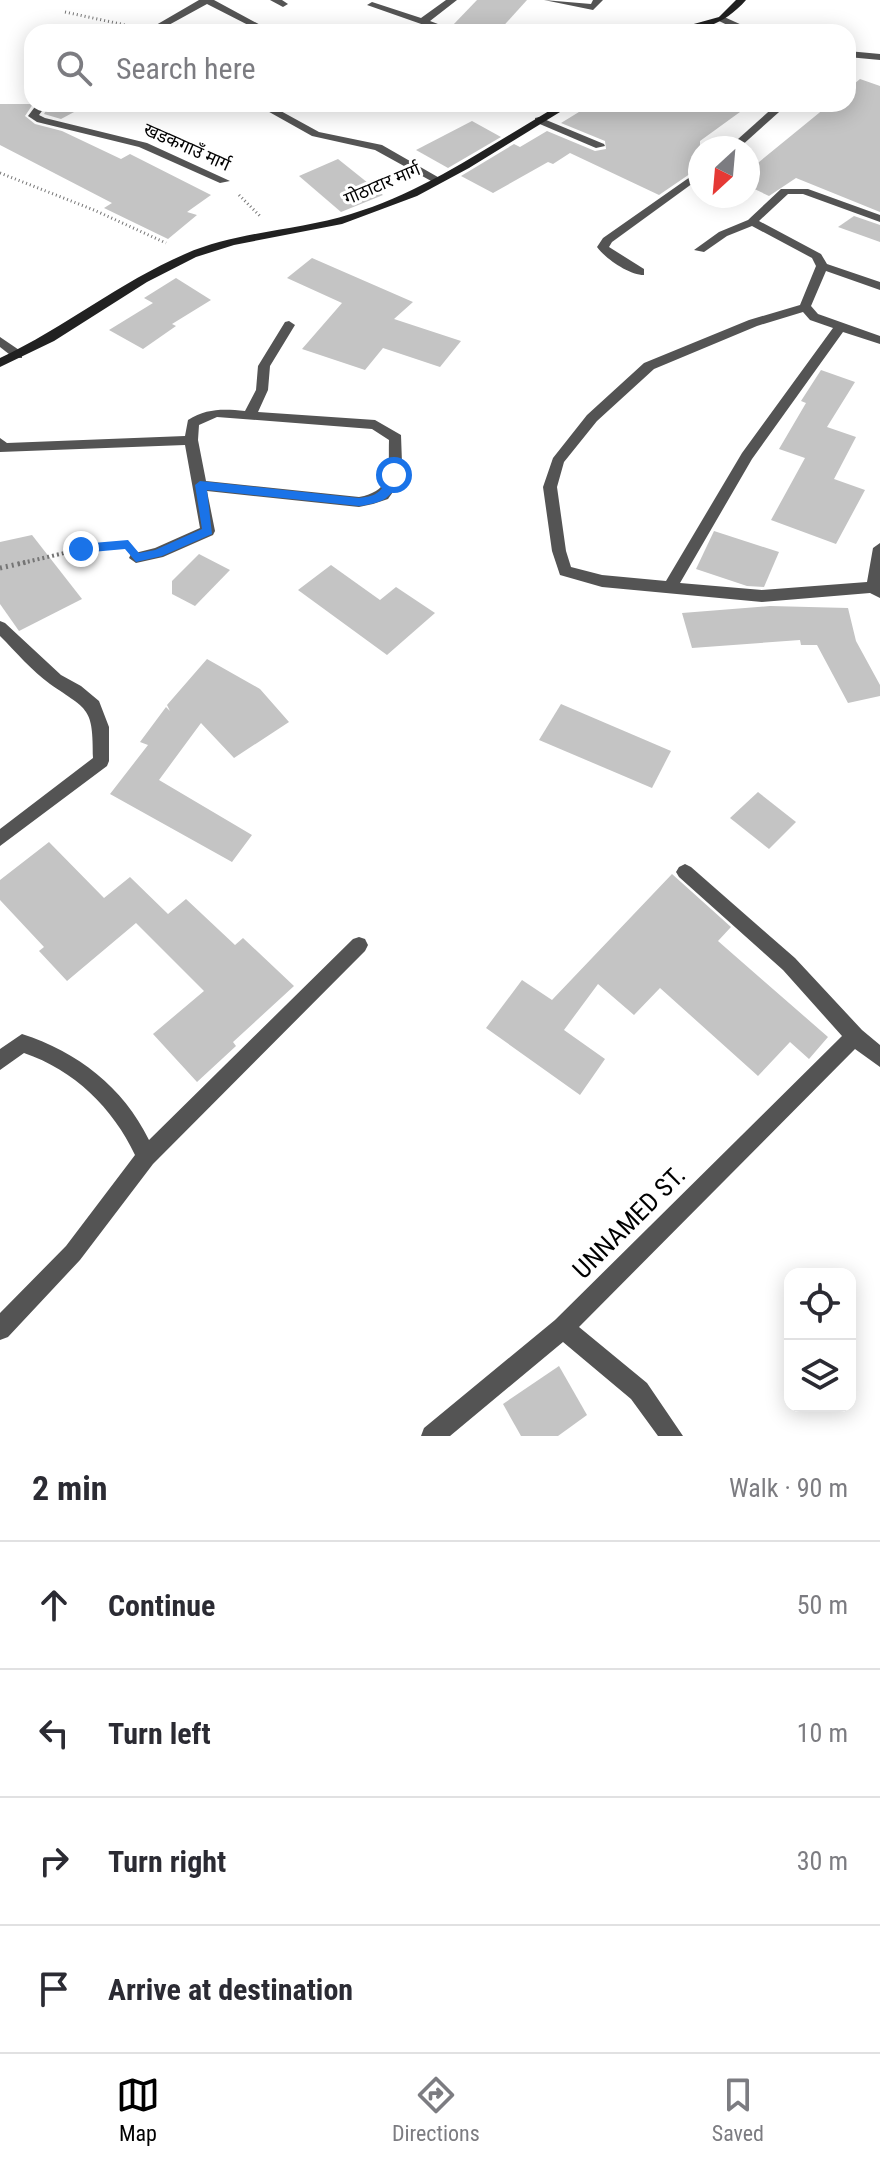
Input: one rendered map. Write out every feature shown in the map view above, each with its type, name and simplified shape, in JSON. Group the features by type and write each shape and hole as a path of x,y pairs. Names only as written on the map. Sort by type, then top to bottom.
{"street":[{"path":"164,24 207,0 253,24"},
{"path":"422,22 452,0"},
{"path":"549,0 593,7 598,0"},
{"path":"702,24 722,19 741,0"},
{"path":"372,5 428,24"},
{"path":"722,19 733,24"},
{"path":"856,55 880,57"},
{"name":"खडकगाउँ मार्ग","path":"36,112 33,116 41,120 143,145 224,181"},
{"path":"275,112 316,134 378,147 437,180"},
{"name":"गोठाटार मार्ग","path":"0,363 193,254 360,215 437,180 554,112"},
{"path":"747,136 774,112"},
{"path":"539,120 600,146"},
{"path":"640,272 603,247 607,240 688,182"},
{"path":"700,250 723,234 752,222 785,191 796,190 880,219"},
{"path":"752,222 817,256 822,266 880,286"},
{"path":"805,307 822,266"},
{"path":"805,307 814,317 880,340"},
{"path":"805,307 753,323 649,366 592,418 558,461 550,487 565,571 602,581 762,596 876,590 880,548"},
{"path":"250,415 262,390 264,366 289,325"},
{"path":"671,586 747,456 841,326"},
{"path":"0,341 18,355"},
{"path":"136,558 158,553 208,531 191,440 193,423 204,416 217,413 375,425 396,438 390,491 379,500 359,502 200,485"},
{"path":"0,443 2,448 191,440"},
{"path":"0,627 55,679 75,690 93,706 101,727 101,761 0,839"},
{"path":"685,872 789,964 855,1036 880,1058"},
{"path":"0,1329 73,1253 146,1157 359,945"},
{"name":"UNNAMED ST.","path":"432,1436 563,1328 855,1036"},
{"path":"0,1061 22,1043 44,1049 82,1074 126,1117 146,1157"},
{"path":"563,1328 639,1391 672,1436"}],"path":[{"path":"65,12 86,19 126,24"},
{"path":"0,173 193,254"},
{"name":"खडकगाउँ मार्ग","path":"224,181 278,233"},
{"path":"0,568 81,549 128,544 136,558"}],"building":[{"path":"477,0 527,0 505,24 454,24"},
{"path":"860,79 880,86 880,212 796,178 769,196 760,192 760,161 820,112 856,112 856,82"},
{"path":"0,104 24,104 24,112 28,112 25,116 35,124 62,131 121,159 130,154 211,195 187,212 197,215 168,239 104,208 112,203 0,145"},
{"path":"45,112 74,112 61,119"},
{"path":"579,112 740,112 707,136 688,136 688,175 659,195 570,153 493,193 461,176 514,144 520,147 547,131 595,151 606,149 605,141 561,123"},
{"path":"472,121 501,137 448,168 416,150"},
{"path":"338,159 383,195 341,212 299,176"},
{"path":"854,216 880,225 880,242 838,227"},
{"path":"312,258 413,302 394,319 461,341 440,367 383,348 365,370 302,349 342,303 287,278"},
{"path":"176,278 211,300 172,324 176,326 143,349 109,330 153,303 144,298"},
{"path":"821,370 855,382 827,427 856,437 834,479 865,490 836,544 771,520 805,458 779,449 806,403 801,401"},
{"path":"714,531 779,552 764,587 747,586 696,569"},
{"path":"32,535 82,599 19,631 0,604 0,542"},
{"path":"199,554 230,570 195,606 172,594 172,581"},
{"path":"331,565 380,600 396,587 435,613 387,655 298,590"},
{"path":"770,606 848,608 856,641 880,685 880,696 848,703 817,645 801,645 800,640 692,648 682,613"},
{"path":"207,659 260,689 289,722 234,758 201,723 159,780 252,835 232,862 110,794 148,745 140,742 166,707 170,711 167,705"},
{"path":"561,704 671,751 652,788 539,740"},
{"path":"758,792 796,822 769,849 730,818"},
{"path":"49,842 104,898 130,877 168,914 186,899 235,945 243,938 294,986 233,1042 236,1046 197,1082 153,1034 204,991 136,923 67,981 39,951 44,947 0,900 0,880"},
{"path":"672,874 731,927 718,941 828,1037 809,1059 790,1042 758,1076 660,988 634,1015 598,984 564,1030 605,1059 580,1095 486,1028 522,980 552,1000"},
{"path":"559,1366 587,1415 558,1436 521,1436 503,1404"}],"route":[{"path":"81,549 128,544 136,558 158,553 208,531 200,485 359,502 379,500 390,491 394,475"}]}
